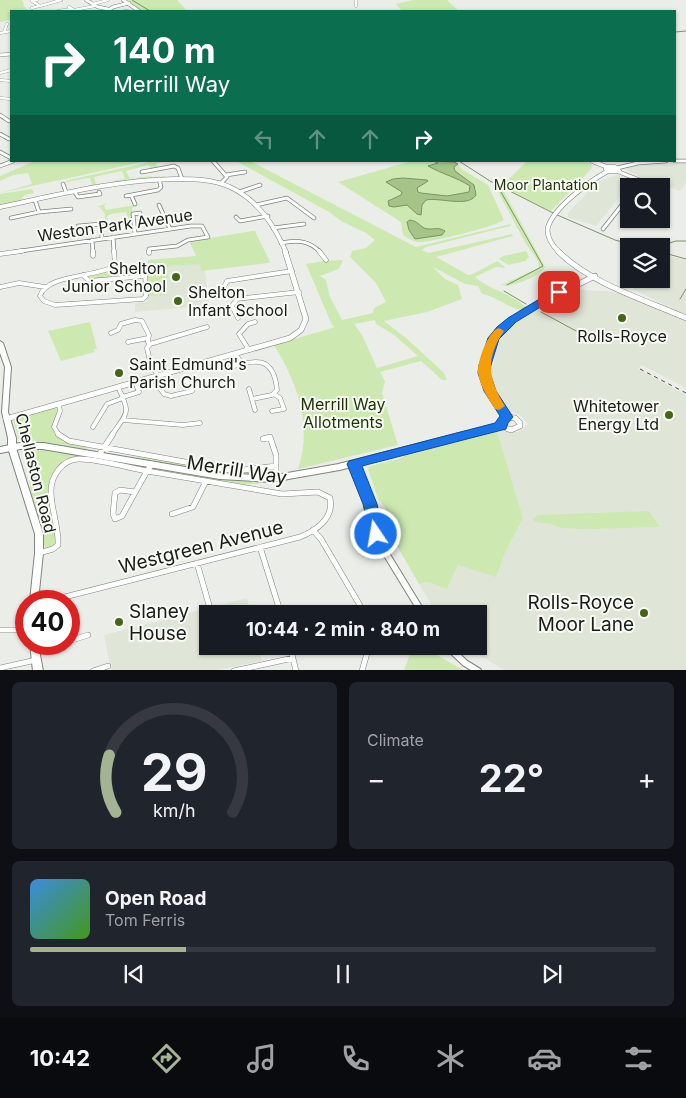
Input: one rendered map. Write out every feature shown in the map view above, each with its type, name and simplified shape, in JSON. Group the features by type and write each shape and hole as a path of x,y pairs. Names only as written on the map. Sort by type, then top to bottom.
{"main road":[{"name":"Chellaston Road","path":"0,343 8,367 4,399 6,419 12,438 12,448 36,520 39,553 35,590"},
{"path":"36,655 38,670"}],"street":[{"path":"31,1 37,0"},
{"path":"32,8 59,0"},
{"path":"86,0 107,10 129,4"},
{"path":"61,10 69,7 94,5 108,0"},
{"path":"123,0 138,10"},
{"path":"356,0 356,6"},
{"path":"31,1 39,6"},
{"path":"5,32 7,24"},
{"path":"0,33 10,31"},
{"path":"5,32 10,35"},
{"path":"0,116 10,122"},
{"path":"214,162 226,175"},
{"path":"594,162 608,169 618,170 636,178"},
{"path":"618,170 638,163 652,162"},
{"path":"142,172 172,166 178,168 182,178"},
{"path":"608,169 589,182 554,217 548,228 554,247 566,259 595,276 686,318"},
{"path":"226,175 245,172"},
{"path":"221,183 227,178 226,175"},
{"path":"0,207 66,192 128,181 182,178 221,183 239,192 268,216 292,271 306,319 301,330 290,338 6,419"},
{"path":"126,196 159,189 161,187 159,179"},
{"path":"63,184 66,192"},
{"path":"239,192 260,185"},
{"path":"74,191 78,197 100,194 99,192"},
{"path":"131,195 135,204"},
{"path":"256,205 287,198 313,216"},
{"path":"35,200 39,212"},
{"path":"160,205 170,229"},
{"path":"603,229 620,207"},
{"path":"11,218 39,212 71,209"},
{"path":"135,234 133,214 140,213"},
{"path":"236,217 240,221 268,216"},
{"path":"78,226 101,224 102,238"},
{"path":"273,228 304,224"},
{"name":"Weston Park Avenue","path":"0,254 197,225 203,227 208,237 188,240 177,248 149,249 149,253"},
{"path":"113,237 115,266"},
{"path":"92,240 93,256"},
{"path":"281,243 310,242 326,260"},
{"path":"115,266 124,270 144,270 146,296 137,300 55,305 41,297 41,292 45,287 66,278 107,271 115,266"},
{"path":"226,296 225,284 233,279 292,271"},
{"path":"83,275 89,281 145,276"},
{"path":"502,426 501,421 507,417 490,391 485,378 485,365 493,338 500,329 542,301 595,276"},
{"path":"0,287 22,283 45,287"},
{"path":"238,318 232,306 237,299 299,292"},
{"path":"111,333 118,330 121,324 139,320 144,322 150,344"},
{"path":"249,350 239,334 248,324 256,322"},
{"path":"158,376 148,359 147,348 150,344 207,327"},
{"path":"128,342 148,338"},
{"path":"235,354 242,364"},
{"path":"228,368 258,361 267,364 277,386 274,394"},
{"path":"152,377 162,394 168,397 192,391 186,380 194,377"},
{"path":"94,427 107,404 139,392 135,382"},
{"path":"99,455 128,410 118,387"},
{"path":"249,389 255,410"},
{"path":"252,399 274,394 280,398 284,409 272,411"},
{"name":"Chellaston Road","path":"59,404 60,411 54,426 60,436 69,441 104,448"},
{"name":"Merrill Way","path":"0,450 43,446 232,478 276,478 354,464 502,426 511,430 520,426 518,419 507,417"},
{"path":"123,420 183,425 200,423"},
{"name":"Merrill Way","path":"263,439 270,437 276,455 276,478"},
{"name":"Merrill Way","path":"104,448 235,471 276,466"},
{"name":"Merrill Way","path":"69,462 80,459 282,494 322,493"},
{"name":"Chellaston Road","path":"39,553 53,549 58,545 52,499 52,480 55,472 69,462"},
{"path":"135,492 121,490 115,493 114,518 122,516 152,464"},
{"path":"354,464 370,504 379,542 418,605"},
{"path":"172,514 193,507 206,481"},
{"name":"Westgreen Avenue","path":"80,593 300,537 313,530 327,518 331,507 331,499 322,493"},
{"path":"313,530 321,539 360,605"},
{"path":"260,547 278,605"},
{"path":"197,563 210,605"},
{"path":"0,630 15,630"},
{"path":"80,638 88,635"},
{"path":"0,668 28,655"},
{"path":"292,655 296,670"},
{"path":"362,670 366,655"},
{"path":"457,655 465,663 478,670"},
{"path":"234,670 293,658"},
{"path":"93,670 108,666"}],"shaded area":[{"path":"436,162 454,162 458,164 454,167 455,171 474,185 476,195 472,199 460,202 426,200 422,205 421,215 417,214 407,205 389,206 388,201 401,195 402,192 386,182 393,179 427,180 417,188 418,192 421,193 447,196 469,192 470,186 428,166 438,163"},
{"path":"686,163 686,183 680,191 670,188 670,178 642,178 626,170 629,167 649,164"},
{"path":"617,175 624,178 620,178 620,197 596,226 568,217 568,213 597,182"},
{"path":"410,220 424,228 445,231 442,235 415,239 409,230 407,222"},
{"name":"Rolls-Royce","path":"670,256 686,260 686,315 632,288 670,288"},
{"path":"204,263 210,309 200,310 192,307 135,312 135,303 147,302 146,268"},
{"name":"Rolls-Royce","path":"583,290 607,291 632,296 686,321 686,388 642,365 638,369 686,395 686,670 504,670 479,655 487,655 487,605 432,605 419,584 427,582 447,589 458,565 496,576 505,553 523,518 497,431 517,432 528,424 520,415 507,410 493,385 492,371 498,340 515,324 561,294"},
{"path":"247,598 249,605 220,605"},
{"path":"199,610 199,655 261,655 262,661 217,670 111,670 104,635"}],"green space":[{"path":"0,0 22,0 27,10 10,10 10,20 0,22"},
{"path":"127,0 177,0 186,10 140,10"},
{"path":"413,0 447,0 458,10 401,10 396,4"},
{"path":"33,162 142,162 0,193 32,184 28,173 13,175 0,181 0,176"},
{"path":"150,162 162,162 156,163 158,167 151,168 148,165 126,171 130,179 151,176 153,178 165,176 166,178 113,182 125,179 122,171 94,177 96,184 106,183 84,187 92,185 90,178 63,183 69,180"},
{"name":"Merrill Way Allotments","path":"238,162 252,162 416,247 511,224 510,226 426,247 422,250 429,253 512,234 513,236 436,257 468,275 497,261 505,268 496,267 475,277 515,299 526,308 522,310 517,309 482,294 478,286 465,284 433,267 445,279 458,285 462,299 427,312 384,321 406,338 444,373 447,380 442,380 421,361 380,372 385,381 382,393 398,445 298,469 304,436 300,404 290,374 274,345 335,327 332,325 306,264 343,260 339,269 320,276 326,280 330,297 342,320 373,313 374,308 386,302 376,283 350,257 352,251 366,248 375,240 366,233 341,221 329,212","holes":["375,320 376,324 394,335 418,356 377,368 362,335 354,324"]},
{"path":"408,162 437,162 432,164 433,169 454,176 470,186 469,192 447,196 418,192 417,188 427,180 403,178 386,182 402,192 401,195 391,199 389,206 407,205 421,215 422,205 426,200 469,201 476,194 474,185 455,171 454,167 458,165 488,185 504,220 462,234 417,242 403,235 401,222 338,182"},
{"name":"Moor Plantation","path":"526,162 587,162 591,164 592,168 551,211 501,186 545,267 538,274 512,285 501,285 539,268 538,261 526,244 495,186 498,183 502,186"},
{"path":"32,189 34,193 24,195 20,202 0,205 0,194"},
{"path":"107,203 104,206 106,210 141,204 132,208 133,219 129,220 126,212 111,214 107,216 108,223 105,226 105,214 100,207 97,207"},
{"path":"255,231 270,262 268,263 202,271 199,264 169,266 167,271 148,273 148,260 196,256 190,243 191,241"},
{"path":"526,251 529,257 525,261 508,265 499,259 503,256"},
{"path":"115,269 142,272 143,276 91,280 86,277"},
{"path":"168,274 167,295 148,296 148,276"},
{"path":"90,322 97,349 94,349 95,352 61,361 48,331"},
{"path":"52,407 57,409 58,412 54,421 55,434 65,441 88,447 84,451 19,440 13,420 15,418"},
{"path":"497,431 523,518 505,553 496,577 458,565 447,589 427,582 419,584 389,532 385,507 378,499 368,469 370,466 398,459 411,453"},
{"path":"29,449 43,449 146,467 81,457 69,461 53,472 48,489 56,537 55,546 45,549 42,529 30,489 29,468 23,453"},
{"path":"139,456 229,472 271,468 273,472 271,475 256,477 222,475 137,461"},
{"path":"152,467 237,481 287,479 288,481 238,485 151,470"},
{"path":"649,511 660,527 561,528 551,524 535,522 533,518 538,515"},
{"path":"410,655 437,655 463,670 404,670"}],"waterway":[{"path":"132,0 148,10"},
{"path":"676,32 686,31"},
{"path":"461,162 490,181 555,214 615,240 626,243 663,245 676,241 686,241"},
{"path":"497,185 543,266 507,285"},
{"path":"670,255 686,259"},
{"path":"680,299 686,289"},
{"path":"504,291 526,304"},
{"path":"541,312 578,332"}],"railway":[{"path":"640,369 686,393"}],"slow traffic":[{"path":"499,331 493,338 484,373 490,391 499,406"}],"place":[{"name":"Shelton Junior School","path":"176,277"},
{"name":"Shelton Infant School","path":"178,301"},
{"name":"Rolls-Royce","path":"622,318"},
{"name":"Saint Edmund's Parish Church","path":"119,373"},
{"name":"Whitetower Energy Ltd","path":"669,415"},
{"name":"Rolls-Royce Moor Lane","path":"644,613"},
{"name":"Slaney House","path":"119,622"}],"route":[{"path":"376,534 370,504 354,464 502,426 502,419 507,417 490,391 484,373 493,338 500,329 512,320 559,292"}]}
